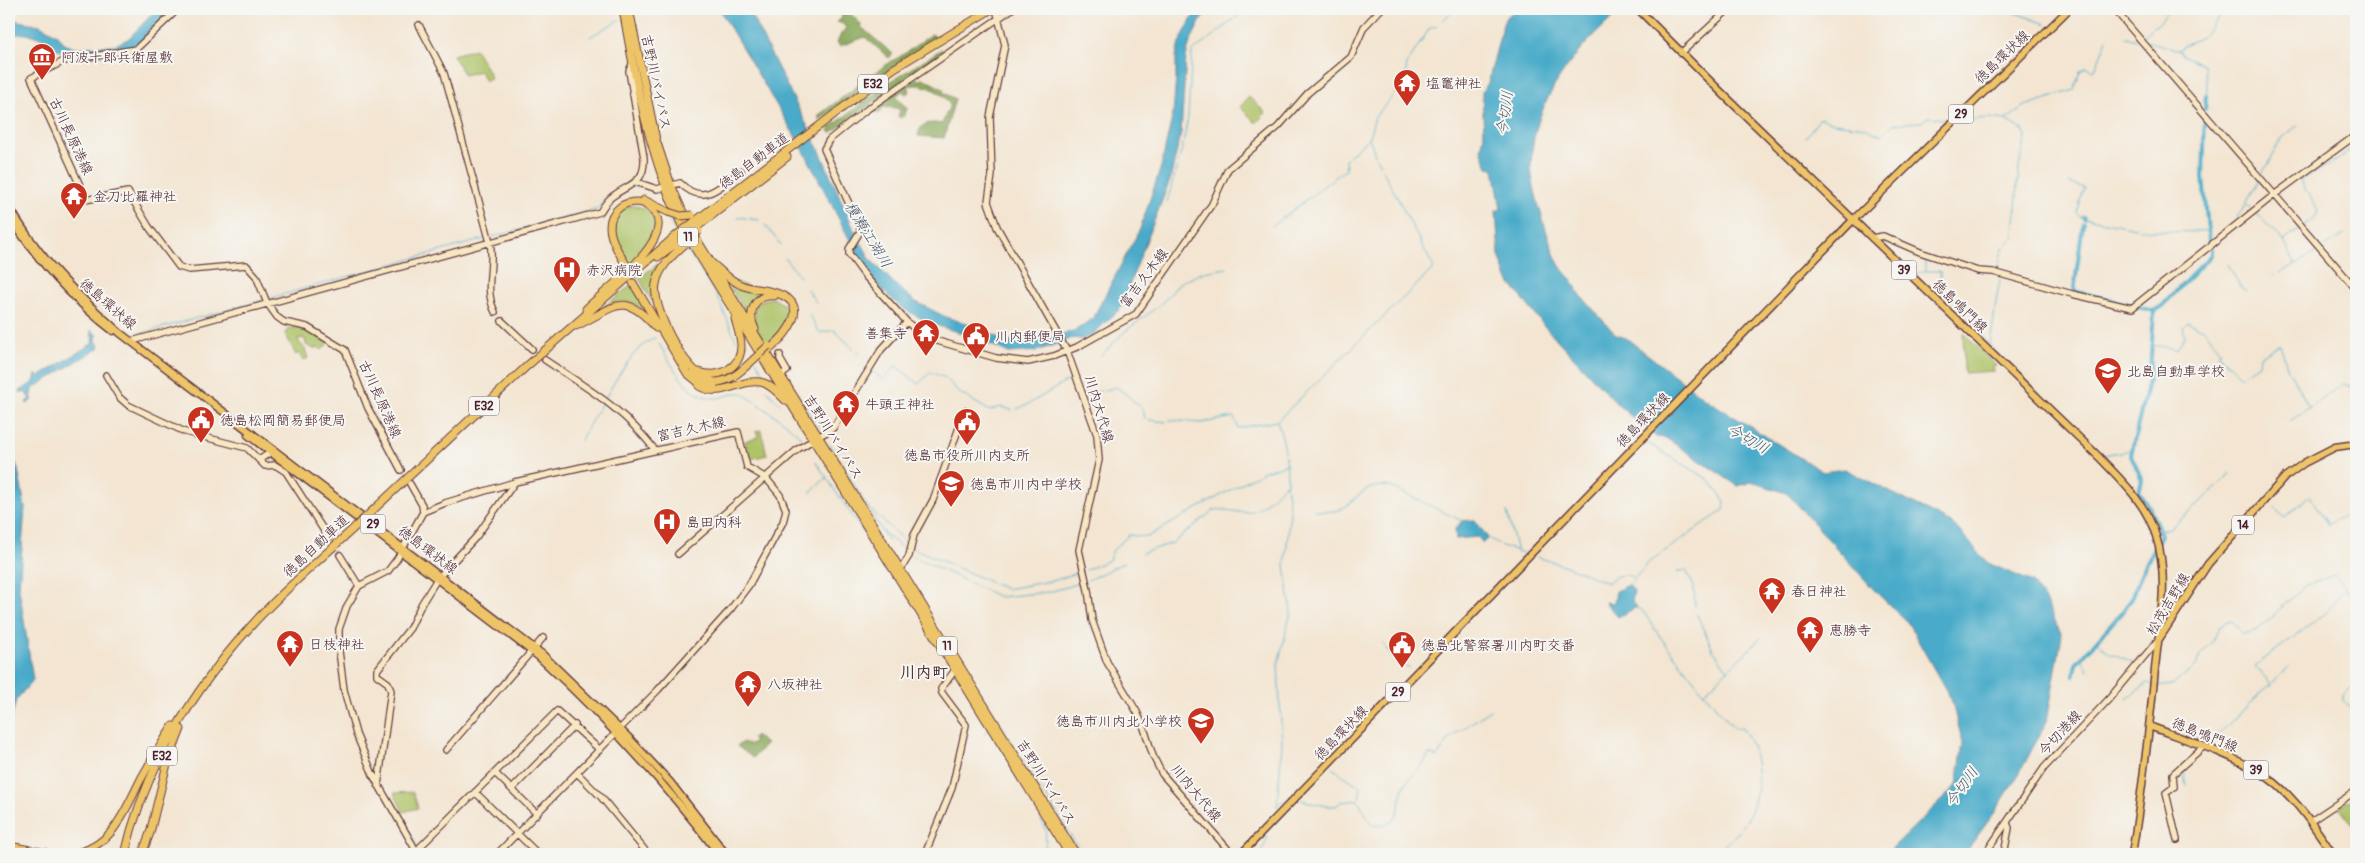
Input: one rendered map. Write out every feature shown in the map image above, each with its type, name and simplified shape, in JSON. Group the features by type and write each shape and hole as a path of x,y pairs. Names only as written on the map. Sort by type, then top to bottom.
{"highway":[{"name":"吉野川バイパス","path":"623,9 632,64 648,134 686,234 791,405 816,439"},
{"name":"吉野川バイパス","path":"629,9 656,140 668,186 691,230 766,346 780,376 816,439 898,572 1076,854"},
{"name":"徳島自動車道","path":"126,854 140,806 164,751 198,694 251,626 527,366 601,301 682,239 715,206 794,148 893,69 993,9"},
{"name":"徳島自動車道","path":"696,224 754,183 794,148"},
{"path":"527,366 644,255 654,243 659,230 658,219 652,209 638,202 618,208 610,224 614,244 625,267 608,238 606,224 611,211 620,202 638,198 696,224"},
{"path":"682,239 662,268 655,286 656,300 670,339 692,379 700,386 712,391 724,390 751,382 764,383 791,405"},
{"path":"705,254 735,282 759,290 777,293 789,301 794,314 791,327 766,346"},
{"path":"634,282 690,367 708,380 720,382 733,376 754,361"},
{"path":"692,379 707,385 722,385 736,379 766,346 784,330 790,316 788,306 785,302 771,296 759,299 751,310 752,322 766,346"},
{"path":"568,330 615,306 626,304 643,312 670,339"},
{"path":"690,367 710,374 724,372 735,365 741,347 732,309"},
{"name":"吉野川バイパス","path":"898,572 955,670 1069,854"},
{"path":"72,854 99,844 119,823 153,757 198,694"},
{"path":"142,854 150,833 167,764 189,708"},
{"path":"9,846 51,854"},
{"path":"9,851 17,854"}],"main road":[{"name":"徳島鳴門線","path":"1638,9 1681,53 2130,488 2149,517 2162,561 2164,588 2158,640"},
{"name":"徳島環状線","path":"1241,854 1853,220 2069,9"},
{"name":"徳島環状線","path":"9,206 32,243 65,282 132,341 272,450"},
{"name":"徳島環状線","path":"9,215 37,258 85,309 534,650 670,782 726,854"},
{"name":"松茂吉野線","path":"2132,854 2158,640 2208,564 2285,477 2304,463 2335,447 2356,444"},
{"name":"徳島鳴門線","path":"2149,726 2261,772 2282,789 2311,821 2333,854"},
{"name":"徳島環状線","path":"619,731 666,786 719,854"}],"street":[{"name":"古川長原港線","path":"178,9 136,49 64,61 31,78 85,200 128,192 149,227 179,267 189,270 246,265 256,276 266,300 277,317 284,322 307,327 345,350 368,408 401,470"},
{"name":"川内大代線","path":"993,9 999,16 1005,45 990,117 992,175 988,202 997,227 1067,351 1095,427 1100,449 1099,460 1080,540 1079,556 1084,571 1092,620 1107,662 1137,712 1152,756 1162,774 1232,854"},
{"path":"999,16 1012,9"},
{"name":"富吉久木線","path":"999,16 892,91 826,143 825,151 860,227 859,235 850,247 849,254 907,322 922,335 934,340 996,358 1036,362 1067,351 1136,314 1212,204 1228,169 1278,127 1308,93 1351,57 1364,28 1380,9"},
{"path":"1681,53 1729,9"},
{"path":"2114,9 2356,289"},
{"path":"419,25 444,73 490,239 492,252 488,288 495,312"},
{"path":"132,341 266,300 490,239 599,212 612,196 636,182 642,174 644,164 629,70 632,64"},
{"path":"1872,238 1883,236 1940,259 1978,271 1999,274 2132,308 2253,211 2356,135"},
{"path":"636,182 657,189 680,183 688,191 706,194 741,171"},
{"path":"502,322 532,349"},
{"path":"678,554 798,449 835,426 881,350 907,322"},
{"path":"780,355 780,359 787,371 780,376"},
{"path":"545,360 605,399 635,424 655,450"},
{"path":"106,375 119,397 128,405 184,432 247,448 265,466 275,465 287,473 328,537"},
{"path":"898,572 910,550 914,535 933,500 965,411"},
{"name":"富吉久木線","path":"515,482 738,432 747,466 766,478"},
{"path":"259,460 272,450"},
{"path":"498,854 619,731 730,610 748,585 786,516 783,499 766,478"},
{"path":"423,512 463,497 515,482"},
{"path":"378,785 391,690 388,683 378,677 376,672 410,628 422,603 439,577 476,537 515,482"},
{"path":"410,484 422,505 423,512 388,571 359,586 343,614 339,629 339,651 344,690 350,715 378,785 418,854"},
{"path":"340,555 359,586"},
{"path":"446,750 544,638"},
{"name":"今切港線","path":"1985,854 2050,760 2108,700 2158,640"},
{"path":"925,854 952,788 966,725 942,693 946,680 955,670"},
{"path":"420,847 557,711 575,725 600,750"},
{"path":"512,789 575,725"},
{"path":"2177,840 2166,793 2174,788 2173,774 2203,747"},
{"path":"495,773 537,814"},
{"path":"577,773 601,797 648,854"},
{"path":"2311,821 2356,791"},
{"path":"476,792 538,854"},
{"path":"2004,854 2009,828 2007,822"}],"green space":[{"path":"848,11 861,24 861,27 893,54 889,58 865,37 840,46 837,43 846,28 843,24 837,22 842,18 841,13 845,14"},
{"path":"932,34 936,37 819,120 819,115 891,61 900,57"},
{"path":"475,49 491,79 485,81 480,71 464,75 453,55"},
{"path":"942,49 943,52 831,133 828,129 893,80"},
{"path":"917,78 920,81 922,78 943,89 944,93 955,99 944,138 918,136 921,128 926,124 942,124 950,105 937,92 926,87 919,85 908,86 910,91 906,94 902,91 896,97 907,108 905,115 900,118 898,116 900,111 897,108 883,107 880,112 867,113"},
{"path":"1249,97 1266,113 1256,123 1240,107"},
{"path":"633,205 644,208 653,216 655,224 649,243 629,265 617,240 614,223 617,215 623,209"},
{"path":"659,263 653,280 652,302 639,278"},
{"path":"722,276 763,293 751,304 749,316"},
{"path":"631,285 647,310 624,301 614,303 600,310"},
{"path":"773,298 783,304 788,316 784,327 766,345 755,324 755,308 762,300"},
{"path":"299,327 329,342 322,350 318,347 314,349 306,345 305,339 300,338 298,341 305,349 308,358 303,361 299,353 296,355 285,333 288,329"},
{"path":"1963,333 1996,365 1993,366 1994,371 1964,373"},
{"path":"761,430 767,455 750,459 745,441 758,437 756,431"},
{"path":"755,735 766,744 753,758 737,746 743,742 750,745 755,742 752,738"},
{"path":"413,792 418,808 403,812 394,793"},
{"path":"2356,796 2356,829 2340,807"}],"water":[{"path":"157,9 174,9 138,46 99,55 69,57 35,36 19,34 9,36 9,21 13,20 40,25 56,34 66,45 74,48 115,45 128,39"},
{"path":"719,9 748,9 819,149 854,230 871,260 916,302 946,317 979,328 1008,342 1053,337 1076,330 1093,318 1140,229 1161,167 1173,113 1176,57 1179,43 1197,9 1210,9 1201,20 1190,42 1186,57 1181,133 1170,180 1120,309 1091,336 1081,339 1073,338 1037,351 1009,353 974,337 935,325 901,307 878,286 857,254 804,151"},
{"name":"今切川","path":"1518,9 1623,9 1589,41 1560,77 1540,118 1534,140 1531,164 1538,204 1557,261 1573,282 1577,291 1616,335 1626,338 1704,398 1823,472 1845,469 1953,524 1988,563 2032,582 2045,601 2062,635 2047,721 2019,774 1995,812 1964,854 1886,854 1957,785 1963,743 1951,699 1908,623 1876,592 1787,493 1751,482 1738,486 1666,438 1656,437 1619,406 1545,327 1507,279 1499,255 1496,211 1501,209 1494,169 1488,167 1481,150 1484,135 1482,92 1488,83 1506,17"},
{"path":"91,330 97,335 96,341 100,347 32,389 31,397 33,399 27,404 26,402 30,399 24,391 21,393 20,391 34,382 36,374 39,377 93,343"},
{"path":"9,445 18,469 25,507 19,588 33,680 16,700 9,728 9,548 11,510"},
{"path":"1475,520 1488,538 1483,543 1478,537 1456,539 1455,529 1462,521"},
{"path":"1629,585 1634,591 1632,601 1637,607 1618,617 1605,602 1614,603 1616,591"}],"waterway":[{"path":"1167,202 1183,145 1188,117 1192,52 1242,13 1241,9"},
{"path":"1442,21 1455,9"},
{"path":"2005,9 2046,24"},
{"path":"2142,37 2160,22 2168,9"},
{"path":"2146,41 2180,50 2184,45 2202,37 2226,9"},
{"path":"590,37 620,19"},
{"path":"1142,553 1173,543 1214,510 1246,512 1257,509 1287,483 1285,452 1277,421 1434,268 1376,157 1369,137 1375,117 1405,81 1407,63 1430,28 1437,26"},
{"path":"2126,37 2137,40"},
{"path":"1959,121 1989,118 2006,120 2025,106 2074,90 2080,71 2087,67 2094,70 2096,67 2107,39"},
{"path":"2180,50 2182,55 2204,65 2207,87 2206,96"},
{"path":"2205,109 2206,96"},
{"path":"2205,116 2203,176 2209,242"},
{"path":"1806,137 1820,118 1833,123 1866,127 1882,135 1893,124 1921,122 1929,117 1949,120"},
{"path":"1997,270 2003,248 2014,237 2019,167 2026,137 2023,130 2006,120"},
{"path":"2261,176 2281,139 2298,125"},
{"path":"1272,226 1346,169 1345,160 1369,137"},
{"path":"2304,225 2315,219 2318,211 2300,180 2339,159 2356,144"},
{"path":"2237,218 2259,180"},
{"path":"2070,183 2084,188 2077,213 2080,217 2151,231 2207,232"},
{"path":"634,186 641,186"},
{"path":"492,237 598,209 605,198 620,188"},
{"path":"649,189 662,195 668,208"},
{"path":"696,197 709,196"},
{"path":"2246,204 2252,210"},
{"path":"2255,213 2284,241 2295,264"},
{"path":"666,215 674,230"},
{"path":"738,217 759,220"},
{"path":"2083,223 2074,291 2154,311 2162,306 2211,255 2211,248"},
{"path":"765,225 781,245"},
{"path":"2284,241 2301,228"},
{"path":"2325,247 2345,234"},
{"path":"267,299 488,238"},
{"path":"685,248 717,296 736,340"},
{"path":"2280,273 2318,251"},
{"path":"785,258 800,277"},
{"path":"1925,258 1925,270"},
{"path":"2228,264 2240,286 2246,291"},
{"path":"1101,356 1123,333 1161,304 1181,282 1204,272 1227,268"},
{"path":"1915,274 1924,271 1940,271 1941,287"},
{"path":"1990,344 2000,280 1999,276"},
{"path":"807,289 816,302"},
{"path":"135,335 264,300"},
{"path":"1943,301 1979,333 1997,353"},
{"path":"2073,676 2076,664 2123,611 2133,596 2141,574 2161,535 2150,508 2139,492 2142,480 2131,455 2150,372 2154,311"},
{"path":"809,315 820,333 834,330 859,354"},
{"path":"2152,345 2177,349 2185,336 2183,327 2188,322 2205,330 2220,351 2218,354 2241,376 2259,364 2260,356 2280,344 2289,373 2292,374 2309,408"},
{"path":"605,398 633,355 647,342 655,338"},
{"path":"743,339 747,345"},
{"path":"659,344 681,379 696,393 705,397 715,398 742,393 784,422 802,438"},
{"path":"756,360 769,383"},
{"path":"885,378 896,366 919,384 930,372 946,378 958,392 990,411 1000,407 1012,410"},
{"path":"872,371 884,380"},
{"path":"2021,376 2103,455 2132,450"},
{"path":"1017,409 1074,378"},
{"path":"2290,421 2343,384 2356,388"},
{"path":"1088,394 1117,387 1143,409 1145,419"},
{"path":"767,390 780,404"},
{"path":"797,393 820,428"},
{"path":"580,441 603,401"},
{"path":"1170,420 1201,423 1234,417 1238,428 1277,421"},
{"path":"1149,420 1166,422"},
{"path":"1629,585 1649,562 1724,510 1725,501 1708,479 1647,443"},
{"path":"830,445 888,541"},
{"path":"816,462 867,538"},
{"path":"1086,570 1109,560 1113,550 1129,535 1147,537 1262,472 1287,464"},
{"path":"2159,531 2170,528 2181,519 2223,482 2230,472"},
{"path":"810,493 827,477"},
{"path":"1277,807 1282,744 1278,664 1291,612 1285,565 1290,512 1286,484"},
{"path":"1314,510 1329,512 1339,510 1368,489 1378,486 1391,487 1462,521"},
{"path":"2275,508 2284,518 2309,496 2328,525 2343,516"},
{"path":"866,505 910,546"},
{"path":"1507,512 1517,552"},
{"path":"881,530 907,552"},
{"path":"1488,538 1502,546 1523,553"},
{"path":"913,548 1006,589 1056,580 1082,571"},
{"path":"912,556 1000,597 1049,592 1084,582"},
{"path":"1537,557 1566,566 1608,583 1613,578 1619,576 1633,577"},
{"path":"1088,580 1125,562"},
{"path":"1677,572 1686,570 1694,587 1695,606"},
{"path":"2156,685 2171,686 2196,666 2200,655 2212,643 2219,628 2227,621 2232,621 2243,634 2258,630 2304,586 2334,575 2356,600"},
{"path":"2172,609 2170,602 2192,580"},
{"path":"2272,685 2255,666 2326,613 2345,588"},
{"path":"1636,608 1643,611 1661,638 1704,693 1761,638"},
{"path":"1697,615 1713,650 1728,670"},
{"path":"2097,642 2110,653 2133,662"},
{"path":"1383,643 1393,659 1410,669"},
{"path":"2081,659 2088,670"},
{"path":"2208,744 2289,667"},
{"path":"2127,698 2148,683 2152,684"},
{"path":"2356,683 2343,696 2343,701 2356,713"},
{"path":"1704,693 1734,728 1742,727 1749,739 1757,766 1756,794 1747,820 1736,834 1713,854"},
{"path":"987,701 1016,748"},
{"path":"1301,800 1326,806 1336,806 1341,802 1358,800 1372,825 1383,825 1391,822 1398,812 1405,785 1424,763 1429,754 1437,757 1451,737 1490,710"},
{"path":"985,735 987,730"},
{"path":"1021,756 1082,854"},
{"path":"1332,768 1361,787 1359,797"},
{"path":"2183,768 2187,785"},
{"path":"389,794 417,845"},
{"path":"1278,804 1288,798"},
{"path":"1041,820 1046,830 1045,854"},
{"path":"1261,854 1268,837"},
{"path":"419,849 423,854"},
{"path":"1669,854 1673,849"}],"tunnel":[{"path":"629,270 636,281"},
{"path":"328,537 340,555"}],"place":[{"name":"阿波十郎兵衛屋敷","path":"42,81"},
{"name":"塩竈神社","path":"1407,107"},
{"name":"金刀比羅神社","path":"74,220"},
{"name":"赤沢病院","path":"567,294"},
{"name":"善集寺","path":"926,357"},
{"name":"川内郵便局","path":"976,360"},
{"name":"北島自動車学校","path":"2108,395"},
{"name":"牛頭王神社","path":"846,428"},
{"name":"徳島松岡簡易郵便局","path":"201,444"},
{"name":"徳島市役所川内支所","path":"967,446"},
{"name":"徳島市川内中学校","path":"951,508"},
{"name":"島田内科","path":"667,546"},
{"name":"春日神社","path":"1772,615"},
{"name":"恵勝寺","path":"1810,654"},
{"name":"日枝神社","path":"290,668"},
{"name":"徳島北警察署川内町交番","path":"1402,669"},
{"name":"八坂神社","path":"748,708"},
{"name":"徳島市川内北小学校","path":"1201,745"}],"district":[{"name":"川内町","path":"924,673"}],"water label":[{"name":"榎瀬江湖川","path":"868,235"}]}
